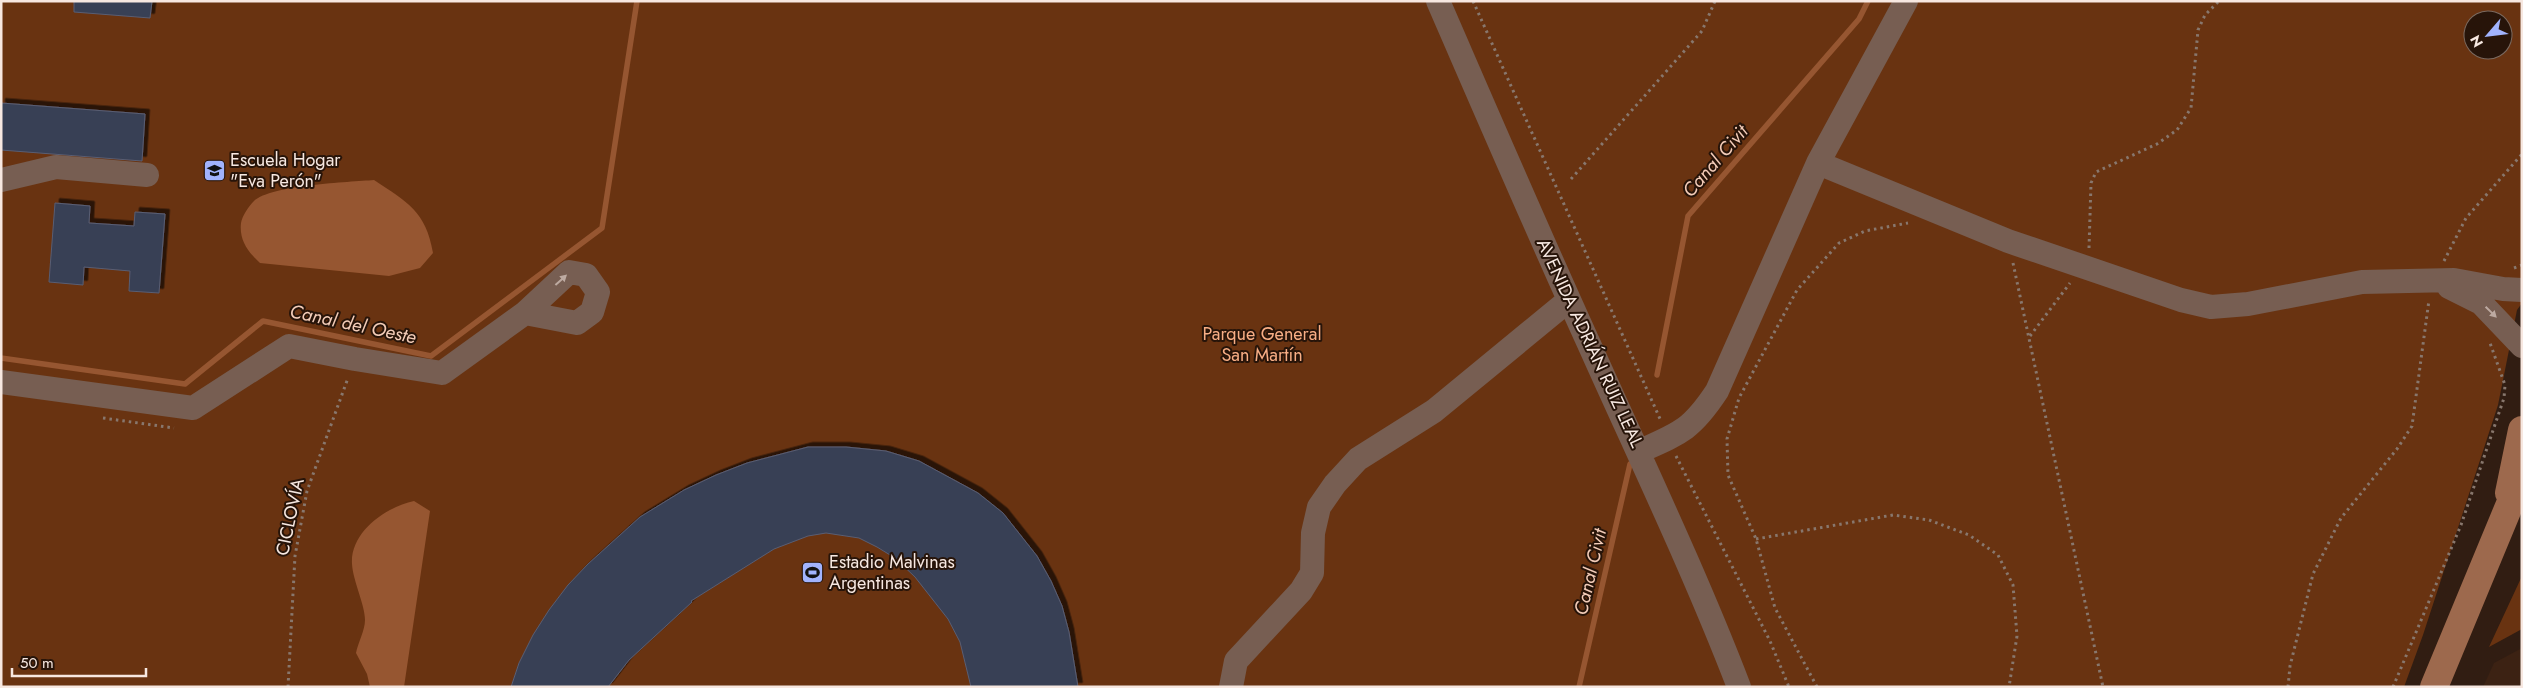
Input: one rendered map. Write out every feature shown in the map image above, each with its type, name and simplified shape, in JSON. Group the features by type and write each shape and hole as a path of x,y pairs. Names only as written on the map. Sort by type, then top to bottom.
{"main road":[{"path":"2505,512 2522,430"},
{"path":"2434,687 2505,512 2522,475"}],"street":[{"name":"AVENIDA ADRIÁN RUIZ LEAL","path":"1438,1 1570,300 1640,451 1716,628 1739,687"},
{"path":"1640,451 1679,434 1700,416 1717,391 1818,163 1906,1"},
{"path":"1818,163 2008,241 2082,268 2181,300 2211,307 2248,304 2362,282 2433,282 2454,280 2503,289 2522,290"},
{"path":"1,180 56,167 147,175"},
{"path":"2433,282 2452,288 2481,303 2522,346"},
{"path":"1231,687 1236,661 1301,591 1312,573 1313,533 1319,507 1335,484 1358,459 1434,411 1570,300"},
{"path":"1,382 193,408 289,346 355,359 442,372 525,312"}],"path":[{"path":"1473,1 1688,483 1770,641 1789,687"},
{"path":"1571,179 1702,31 1715,1"},
{"path":"2030,336 2082,268 2089,253 2091,183 2096,172 2157,144 2177,130 2191,108 2198,30 2204,14 2219,1"},
{"path":"2288,687 2290,666 2314,574 2341,518 2397,449 2412,426 2433,282 2466,218 2522,154"},
{"path":"1817,687 1775,608 1756,539 1728,475 1727,439 1739,398 1797,290 1839,243 1865,231 1912,223"},
{"path":"2008,241 2030,336 2103,687"},
{"path":"2508,269 2522,266"},
{"path":"2393,687 2461,525 2504,398 2505,385 2495,352 2488,340"},
{"name":"CICLOVÍA","path":"288,687 295,556 307,491 355,359"},
{"path":"1756,539 1893,515 1929,520 1969,535 1998,554 2013,585 2017,636 2009,687"}],"shaded area":[{"path":"374,180 405,202 420,217 430,239 433,253 420,268 389,276 260,263 245,245 241,235 242,220 252,203 263,196 276,191 311,185"},
{"path":"414,501 430,511 404,687 370,687 367,674 356,653 365,620 354,578 353,552 363,532 372,523 392,509"},
{"path":"2522,648 2522,687 2483,687 2494,663"}],"green space":[{"name":"Parque General San Martín","path":"1,1 2522,1 2522,303 2517,310 2498,405 2423,635 2404,687 1,687"},
{"path":"2522,576 2522,629 2489,647"}],"building":[{"path":"74,1 152,1 150,18 74,12"},
{"path":"1,103 145,114 142,161 1,150"},
{"path":"55,203 90,206 89,223 134,226 135,212 165,214 159,293 129,291 130,271 84,267 83,285 49,282"},
{"name":"Estadio Malvinas Argentinas","path":"808,447 846,447 886,451 919,461 978,493 1003,513 1037,556 1062,606 1069,632 1078,687 971,687 960,642 948,619 915,577 895,558 859,538 826,533 808,536 774,549 691,601 629,660 608,687 511,687 519,663 533,635 549,610 568,585 588,564 640,517 684,490 716,475 747,463"}],"waterway":[{"name":"Canal del Oeste","path":"1,358 185,384 263,321 431,356 602,228 637,1"},
{"name":"Canal Civit","path":"1657,375 1688,216 1859,19 1868,1"},
{"name":"Canal Civit","path":"1579,687 1630,464"}],"place":[{"name":"Escuela Hogar \"Eva Perón\"","path":"214,170"},
{"name":"Estadio Malvinas Argentinas","path":"813,572"}]}
